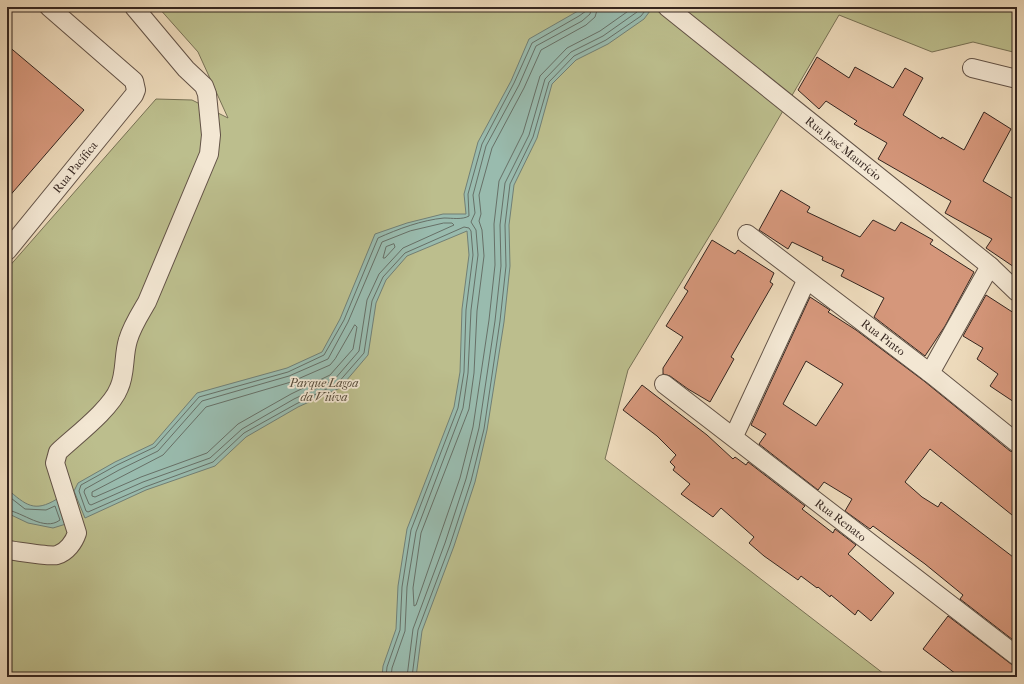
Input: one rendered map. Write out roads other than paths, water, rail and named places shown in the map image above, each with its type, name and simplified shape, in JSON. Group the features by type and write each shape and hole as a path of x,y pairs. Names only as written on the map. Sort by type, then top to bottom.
{"street":[{"name":"Rua Pacífica","path":"7,251 134,95 136,90 134,81 49,7"},
{"path":"7,550 56,556 64,551 75,540 77,533 55,463 58,452 112,401 119,390 123,377 128,340 135,321 147,302 209,154 211,135 207,94 204,86 186,69 134,7"},
{"name":"Rua José Maurício","path":"666,7 990,266 1017,292"},
{"path":"972,68 1017,79"},
{"name":"Rua Pinto","path":"746,234 806,281 930,373 1017,443"},
{"path":"930,373 990,266"},
{"path":"734,436 806,281"},
{"name":"Rua Renato","path":"664,384 734,436 1017,656"}],"water":[{"path":"585,7 653,7 644,19 608,44 576,60 552,84 537,138 514,185 509,225 510,266 504,322 487,430 475,482 454,546 422,631 416,677 382,677 383,666 396,629 398,586 407,529 454,407 460,372 462,309 469,255 467,231 407,256 386,280 376,303 368,355 340,388 298,407 246,437 215,466 146,490 85,518 74,491 78,483 115,462 153,444 197,393 287,368 322,352 340,319 375,234 407,223 443,214 466,214 464,194 478,142 511,81 529,39"},
{"path":"7,489 25,503 30,505 42,506 57,499 66,524 53,528 28,523 7,513"}],"park label":[{"name":"Parque Lagoa da Viúva","path":"324,390"}]}
